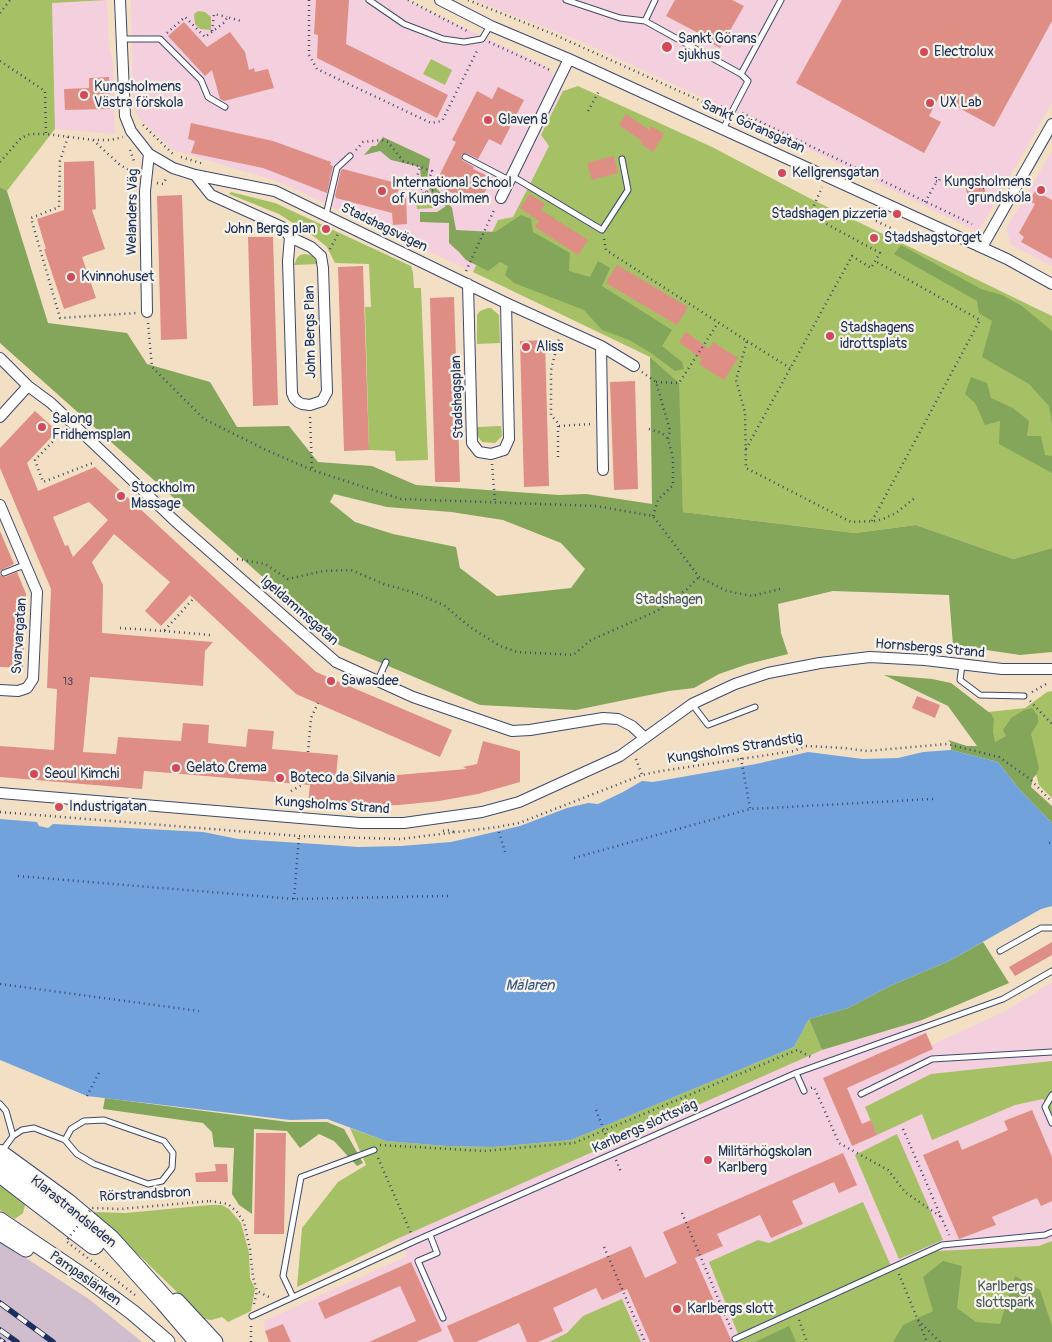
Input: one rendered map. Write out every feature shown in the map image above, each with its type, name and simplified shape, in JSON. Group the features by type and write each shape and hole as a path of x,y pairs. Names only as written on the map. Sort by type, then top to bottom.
{"highway":[{"name":"Klarastrandsleden","path":"0,1154 66,1203 110,1240 166,1301 200,1342"},
{"name":"Klarastrandsleden","path":"0,1172 93,1243 144,1289 188,1342"}],"main road":[{"name":"Pampaslänken","path":"0,1220 86,1278 132,1312 167,1342"},
{"name":"Pampaslänken","path":"0,1233 51,1264 124,1319 151,1342"},
{"path":"110,1240 162,1284 215,1342"}],"street":[{"name":"Welanders Väg","path":"120,0 124,116 131,131 149,154 141,176 144,190 147,312"},
{"name":"Sankt Göransgatan","path":"440,0 491,26 568,59 982,247 1052,284"},
{"path":"501,198 568,59"},
{"path":"982,247 1052,124"},
{"name":"Stadshagsvägen","path":"149,154 173,168 195,175 275,191 506,303 601,346 634,366"},
{"name":"John Bergs Plan","path":"195,175 211,195 282,228 290,237 311,247 321,256 324,268 327,392 322,401 310,405 298,402 292,393 288,262 290,237"},
{"name":"Stadshagsplan","path":"468,284 472,443 479,452 491,454"},
{"path":"491,454 504,450 509,439 506,303"},
{"path":"601,346 603,470"},
{"name":"Igeldammsgatan","path":"0,358 175,521 336,662 413,697 512,731 530,730 602,718 618,719 632,726 645,738"},
{"path":"0,417 28,386"},
{"name":"Svarvargatan","path":"0,505 37,592 33,679 28,688 18,691 0,690"},
{"name":"Hornsbergs Strand","path":"645,738 692,704 735,684 768,673 820,662 880,658 925,660 1026,670 1052,669"},
{"name":"Kungsholms Strand","path":"0,793 360,823 404,823 482,812 519,802 620,756 645,738"}],"lane":[{"path":"369,0 404,24 443,39 464,42 482,39 491,26"},
{"path":"566,0 620,18 646,21 741,74 748,81 723,129"},
{"path":"646,21 655,0"},
{"path":"741,74 781,0"},
{"path":"122,39 160,39 201,80 208,97 225,107"},
{"path":"326,215 337,168 350,156"},
{"path":"465,157 510,178 602,230 628,190 622,159"},
{"path":"4,573 26,566"},
{"path":"377,681 386,662"},
{"path":"962,665 960,680 980,695 1024,696"},
{"path":"692,704 708,725 755,707"},
{"path":"1000,951 1041,928 1052,928"},
{"name":"Karlbergs slottsväg","path":"252,1316 430,1234 796,1073 1003,999 1052,971"},
{"path":"861,1094 932,1059 1052,1052"},
{"path":"796,1073 804,1091"},
{"path":"1052,1095 1045,1107 1052,1123"},
{"path":"0,1104 6,1112 13,1136"},
{"path":"0,1154 13,1136 22,1130 34,1128 66,1140 77,1154 94,1164 148,1184 162,1181 172,1168 173,1153 164,1141 104,1120 84,1122 71,1129 66,1140"},
{"path":"292,1298 282,1276 300,1177 374,1150"},
{"path":"735,1339 942,1245 1044,1235 1052,1232"},
{"path":"430,1234 438,1253 418,1261 443,1318"}],"path":[{"path":"0,13 10,0"},
{"path":"309,0 309,55 317,69 431,123 442,121 477,51"},
{"name":"Sankt Göransgatan","path":"468,0 518,20 710,105 734,109 972,224"},
{"path":"212,32 214,14 241,21"},
{"path":"160,39 185,17 205,37 225,22 227,17"},
{"path":"0,61 45,91 46,134"},
{"path":"588,112 599,91"},
{"path":"142,124 172,153 206,164"},
{"path":"0,162 20,138 30,134 46,134 92,140 111,140 122,137 134,158 141,176"},
{"path":"68,137 60,161 59,207 31,218 60,318 147,312 152,366 204,418 264,449 312,470 401,499 596,506 653,516 699,577 727,591 752,596 780,589"},
{"path":"92,140 120,165 141,176 163,184 179,156"},
{"path":"350,156 363,142 382,140 388,142 403,162 432,171 427,184 434,190 410,197"},
{"path":"413,182 416,180 420,167"},
{"path":"925,202 938,179"},
{"path":"408,182 413,182 427,192"},
{"path":"746,449 852,256 871,268 880,254 810,215 819,194"},
{"path":"468,266 493,213"},
{"path":"875,219 893,229"},
{"path":"602,230 606,250 790,368"},
{"path":"330,249 339,232"},
{"path":"872,521 980,320 875,261"},
{"path":"458,267 466,271"},
{"path":"634,366 656,382 678,383 718,323"},
{"path":"558,457 558,423 551,416 551,370 562,328"},
{"path":"748,341 736,380 745,412 746,468 851,522 872,521 896,513 916,497"},
{"path":"653,516 658,500 673,485 673,458 668,439 670,430 656,382"},
{"path":"310,405 312,470"},
{"path":"558,426 582,425"},
{"path":"649,429 662,433 668,439"},
{"path":"63,431 35,460 43,482 96,462"},
{"path":"491,454 495,502"},
{"path":"234,558 265,564 288,580 323,571 351,570 444,605 470,627 500,646 517,652 573,655 591,640 657,611 687,589 699,577"},
{"path":"164,631 194,598"},
{"path":"120,628 210,635"},
{"path":"1048,684 1024,696 1052,724"},
{"path":"308,752 311,718 318,704"},
{"name":"Kungsholms Strandstig","path":"636,759 642,775 794,751 805,746 867,751 947,744 999,758 1030,780 1052,802"},
{"path":"741,758 750,809"},
{"path":"291,791 304,784"},
{"path":"574,858 750,809 932,799"},
{"path":"499,832 505,852"},
{"path":"294,899 299,836"},
{"path":"18,876 294,899 448,896"},
{"path":"0,984 199,1010"},
{"path":"415,1241 374,1150 382,1144 484,1150 574,1143 797,1050 821,1063"},
{"path":"87,1096 100,1070"},
{"path":"804,1091 814,1087 839,1143 888,1170 904,1192 941,1218"},
{"path":"596,1110 602,1126"},
{"path":"903,1129 953,1243"},
{"name":"Rörstrandsbron","path":"135,1295 66,1241 92,1208 210,1202 228,1204 244,1222 257,1291 281,1303"},
{"path":"682,1213 735,1339"},
{"path":"604,1247 645,1342"},
{"path":"896,1266 927,1342"},
{"path":"796,1312 808,1342"},
{"path":"917,1319 940,1342"}],"shaded area":[{"name":"Kungsholmens Västra förskola","path":"107,0 109,48 113,61 115,134 55,129 52,3"},
{"path":"131,0 406,0 547,67 563,91 541,135 549,146 513,217 498,220 473,272 279,182 173,150 138,117 133,106"},
{"path":"474,0 1052,0 1052,103 978,232 710,101 580,41"},
{"name":"Kungsholmens grundskola","path":"1052,151 1052,266 1011,245 1006,229"},
{"name":"Militärhögskolan Karlberg","path":"1052,982 1052,1342 269,1342 264,1321 407,1256 350,1128 386,1141 822,1050 922,1020 931,1045 1004,1012"},
{"path":"0,1241 90,1300 142,1342 0,1342"}],"green space":[{"path":"0,0 107,0 52,3 55,129 7,191 0,187"},
{"path":"198,11 205,12 211,17 211,30 200,29 195,24 194,14"},
{"path":"431,59 452,70 445,85 423,74"},
{"name":"Stadshagens idrottsplats","path":"578,86 712,147 815,201 1052,316 1052,548 1013,559 916,525 855,533 683,512 678,383 650,357 473,272 498,220 513,217 549,146 541,135 563,91"},
{"path":"383,137 430,159 427,178 452,208 456,230 495,232 521,215 531,219 533,232 570,253 569,271 590,277 598,261 610,268 602,286 672,330 662,346 682,362 684,369 675,371 651,353 629,340 602,330 584,310 514,283 505,275 508,266 500,262 488,271 466,260 449,243 449,223 420,222 420,212 437,212 446,206 437,201 421,178 420,167 391,160 380,151 364,155 372,146 376,146"},
{"name":"Stadshagen","path":"0,187 7,191 48,323 127,333 147,364 210,382 237,427 289,426 318,462 372,466 416,485 559,495 586,494 652,504 650,357 679,383 683,512 855,533 916,525 1013,559 1052,548 1052,652 1020,655 953,645 949,595 833,591 778,604 781,633 788,654 748,664 719,674 694,688 669,691 576,710 480,705 339,645 0,343","holes":["334,494 387,507 451,512 503,520 561,543 585,569 571,588 497,596 460,568 456,547 393,534 355,522 330,502"]},
{"path":"231,192 275,203 411,266 414,288 421,288 428,460 396,461 395,451 369,450 365,307 371,307 369,264 335,263 327,247 316,238 279,214 229,194"},
{"path":"434,194 433,208 417,209 416,198"},
{"path":"901,245 981,289 1002,295 1022,306 1052,331 1052,425 1049,406 1029,384 982,357 992,321 979,313 977,301 894,254"},
{"path":"305,254 314,257 318,264 294,265 300,255"},
{"path":"491,308 499,315 500,343 477,344 477,315 480,311"},
{"path":"971,377 987,383 991,398 1013,408 1029,421 1027,436 1041,436 1045,455 1052,456 1052,473 999,444 1000,421 985,425 975,403 965,394"},
{"path":"501,426 502,436 495,443 482,442 477,435 477,427"},
{"path":"884,675 932,679 951,683 991,714 994,719 993,732 995,742 1006,736 1003,730 1011,718 1024,710 1032,708 1038,716 1038,723 1031,734 1039,768 1033,778 1031,787 1052,806 1052,823 1020,790 998,762 951,750 951,743 948,740 967,746 977,746 948,706"},
{"path":"951,683 988,712 1025,708 1047,692 1052,691 1052,798 1039,785 1030,750 993,750"},
{"path":"983,942 1009,983 922,1020 822,1050 809,1019 848,1008 890,986 949,961"},
{"path":"809,1019 822,1050 399,1238 297,1287 302,1228 338,1182 366,1165 350,1128 386,1141 446,1146 493,1147 571,1140 794,1047"},
{"path":"1052,1061 1052,1114 1043,1099 1015,1105 932,1140 922,1114 877,1135 865,1107 931,1074"},
{"path":"105,1098 288,1122 327,1122 344,1129 363,1163 357,1166 334,1141 319,1134 300,1148 287,1131 254,1129 252,1214 239,1205 232,1194 234,1148 214,1147 212,1132 203,1123 103,1109"},
{"path":"897,1134 943,1240 899,1259 855,1155"},
{"path":"0,1180 20,1195 25,1205 23,1213 15,1219 0,1210"},
{"path":"863,1202 891,1266 738,1334 709,1262 758,1240 769,1243"},
{"path":"222,1205 229,1209 241,1223 249,1253 250,1278 255,1289 251,1311 228,1322 222,1317 211,1320 200,1318 178,1293 141,1257 92,1216 94,1212 126,1213"},
{"name":"Karlbergs slottspark","path":"1052,1241 1052,1342 737,1342 937,1251 1039,1246"},
{"path":"943,1261 962,1266 957,1308 976,1322 1000,1324 1015,1276 1040,1290 1052,1326 1052,1342 893,1342 903,1325 933,1311 923,1277"},
{"path":"622,1299 641,1342 549,1342 567,1333 583,1316"},
{"path":"789,1326 796,1342 755,1342"}],"water":[{"name":"Mälaren","path":"951,750 998,762 1020,790 1052,823 1052,906 1041,909 949,961 890,986 848,1008 809,1019 794,1047 571,1140 493,1147 446,1146 386,1141 327,1119 290,1120 87,1096 0,1060 0,819 37,822 39,826 48,828 53,824 203,832 238,839 358,847 401,846 451,842 520,826 567,808 588,803 598,804 642,781 653,782 756,764 808,752 863,759 898,758 923,752"}],"building":[{"path":"316,0 349,0 346,44 448,95 437,118 317,58 318,35 314,34"},
{"path":"675,0 732,0 744,6 720,48 703,38 704,36 666,16"},
{"name":"Electrolux","path":"842,0 1052,0 1052,21 994,127 939,97 929,116 941,122 924,153 796,83"},
{"path":"184,22 207,47 230,32 245,52 249,70 254,68 255,72 268,69 274,88 224,101 220,99 212,70 205,76 168,36"},
{"path":"109,77 110,109 65,110 64,89 89,88 89,78"},
{"name":"Glaven 8","path":"498,87 524,100 501,145 489,139 478,159 465,153 461,155 462,160 474,167 473,169 492,178 478,206 435,184 456,142 452,140 477,91 492,99"},
{"path":"626,114 649,130 651,126 664,134 653,152 640,143 642,141 619,125"},
{"path":"191,123 273,141 331,162 330,165 333,166 327,193 263,168 191,153 195,141 188,139"},
{"path":"614,156 618,173 592,180 587,163"},
{"path":"94,161 96,209 92,210 105,249 82,257 96,298 64,309 44,249 46,249 37,219 64,210 64,162"},
{"path":"341,170 400,184 397,195 406,196 407,224 393,225 392,213 336,198"},
{"path":"982,181 986,193 969,198 965,187"},
{"path":"1035,191 1052,200 1052,259 1021,242 1024,237 1019,233 1035,204 1029,201"},
{"path":"530,194 545,204 541,210 588,240 578,255 535,227 539,221 520,208"},
{"path":"182,195 187,339 161,340 157,196"},
{"path":"248,237 273,237 278,405 253,406"},
{"path":"617,265 688,307 677,325 606,283"},
{"path":"363,266 369,450 344,451 338,267"},
{"path":"454,297 460,482 435,482 430,298"},
{"path":"686,332 709,349 713,342 738,358 724,380 699,364 702,359 679,342"},
{"path":"545,340 549,486 524,487 520,341"},
{"path":"635,381 638,489 614,490 610,382"},
{"path":"35,411 57,431 27,463 38,491 95,467 316,672 452,730 440,757 296,694 190,595 161,626 145,611 170,582 114,534 92,562 103,585 102,633 213,642 205,651 203,686 90,677 83,752 116,754 118,737 181,741 183,723 209,725 208,743 246,747 248,729 274,731 272,749 338,755 336,776 397,775 467,769 463,767 477,764 483,741 520,751 520,782 478,794 439,801 399,805 357,806 308,803 310,785 159,772 144,771 142,789 0,777 0,746 54,750 57,689 47,688 51,589 0,468 0,448","holes":["89,502 108,520 73,557 68,545 65,546 53,517"]},
{"path":"0,531 14,564 0,571"},
{"path":"17,572 26,594 23,668 0,667 0,575 5,577"},
{"path":"917,696 940,705 935,718 912,708"},
{"path":"1052,942 1052,955 1015,976 1009,967"},
{"path":"926,1033 933,1049 847,1088 862,1124 871,1120 877,1135 852,1146 823,1078"},
{"path":"1032,1110 1052,1157 1052,1201 1041,1206 1037,1198 992,1217 996,1225 959,1239 923,1155 958,1140 962,1150 1008,1130 1004,1121"},
{"path":"256,1133 286,1133 284,1234 254,1234"},
{"path":"843,1153 857,1185 839,1193 834,1182 792,1201 803,1224 771,1238 760,1215 717,1234 723,1246 695,1258 732,1342 650,1342 627,1289 602,1300 596,1288 553,1308 563,1331 538,1342 527,1342 519,1323 476,1342 454,1342 447,1326 631,1246 645,1278 677,1263 663,1232"},
{"path":"215,1164 227,1164 228,1182 196,1182 195,1173 216,1171"},
{"path":"411,1262 442,1331 416,1342 369,1342 416,1321 400,1286 325,1319 318,1303"},
{"path":"283,1324 291,1342 269,1342 265,1331"}],"railway":[{"path":"0,1303 53,1342"},
{"path":"0,1330 17,1342"}],"place":[{"name":"Sankt Görans sjukhus","path":"667,47"},
{"name":"Electrolux","path":"924,52"},
{"name":"Kungsholmens Västra förskola","path":"84,95"},
{"name":"UX Lab","path":"930,103"},
{"name":"Glaven 8","path":"488,120"},
{"name":"Kellgrensgatan","path":"782,173"},
{"name":"Kungsholmens grundskola","path":"1041,190"},
{"name":"International School of Kungsholmen","path":"382,191"},
{"name":"Stadshagen pizzeria","path":"897,214"},
{"name":"John Bergs plan","path":"326,229"},
{"name":"Stadshagstorget","path":"874,238"},
{"name":"Kvinnohuset","path":"71,277"},
{"name":"Stadshagens idrottsplats","path":"830,336"},
{"name":"Aliss","path":"526,347"},
{"name":"Salong Fridhemsplan","path":"42,427"},
{"name":"Stockholm Massage","path":"121,496"},
{"name":"Sawasdee","path":"331,681"},
{"name":"Gelato Crema","path":"176,768"},
{"name":"Seoul Kimchi","path":"34,774"},
{"name":"Boteco da Silvania","path":"280,778"},
{"name":"Industrigatan","path":"59,807"},
{"name":"Militärhögskolan Karlberg","path":"708,1160"},
{"name":"Karlbergs slott","path":"677,1309"}]}
